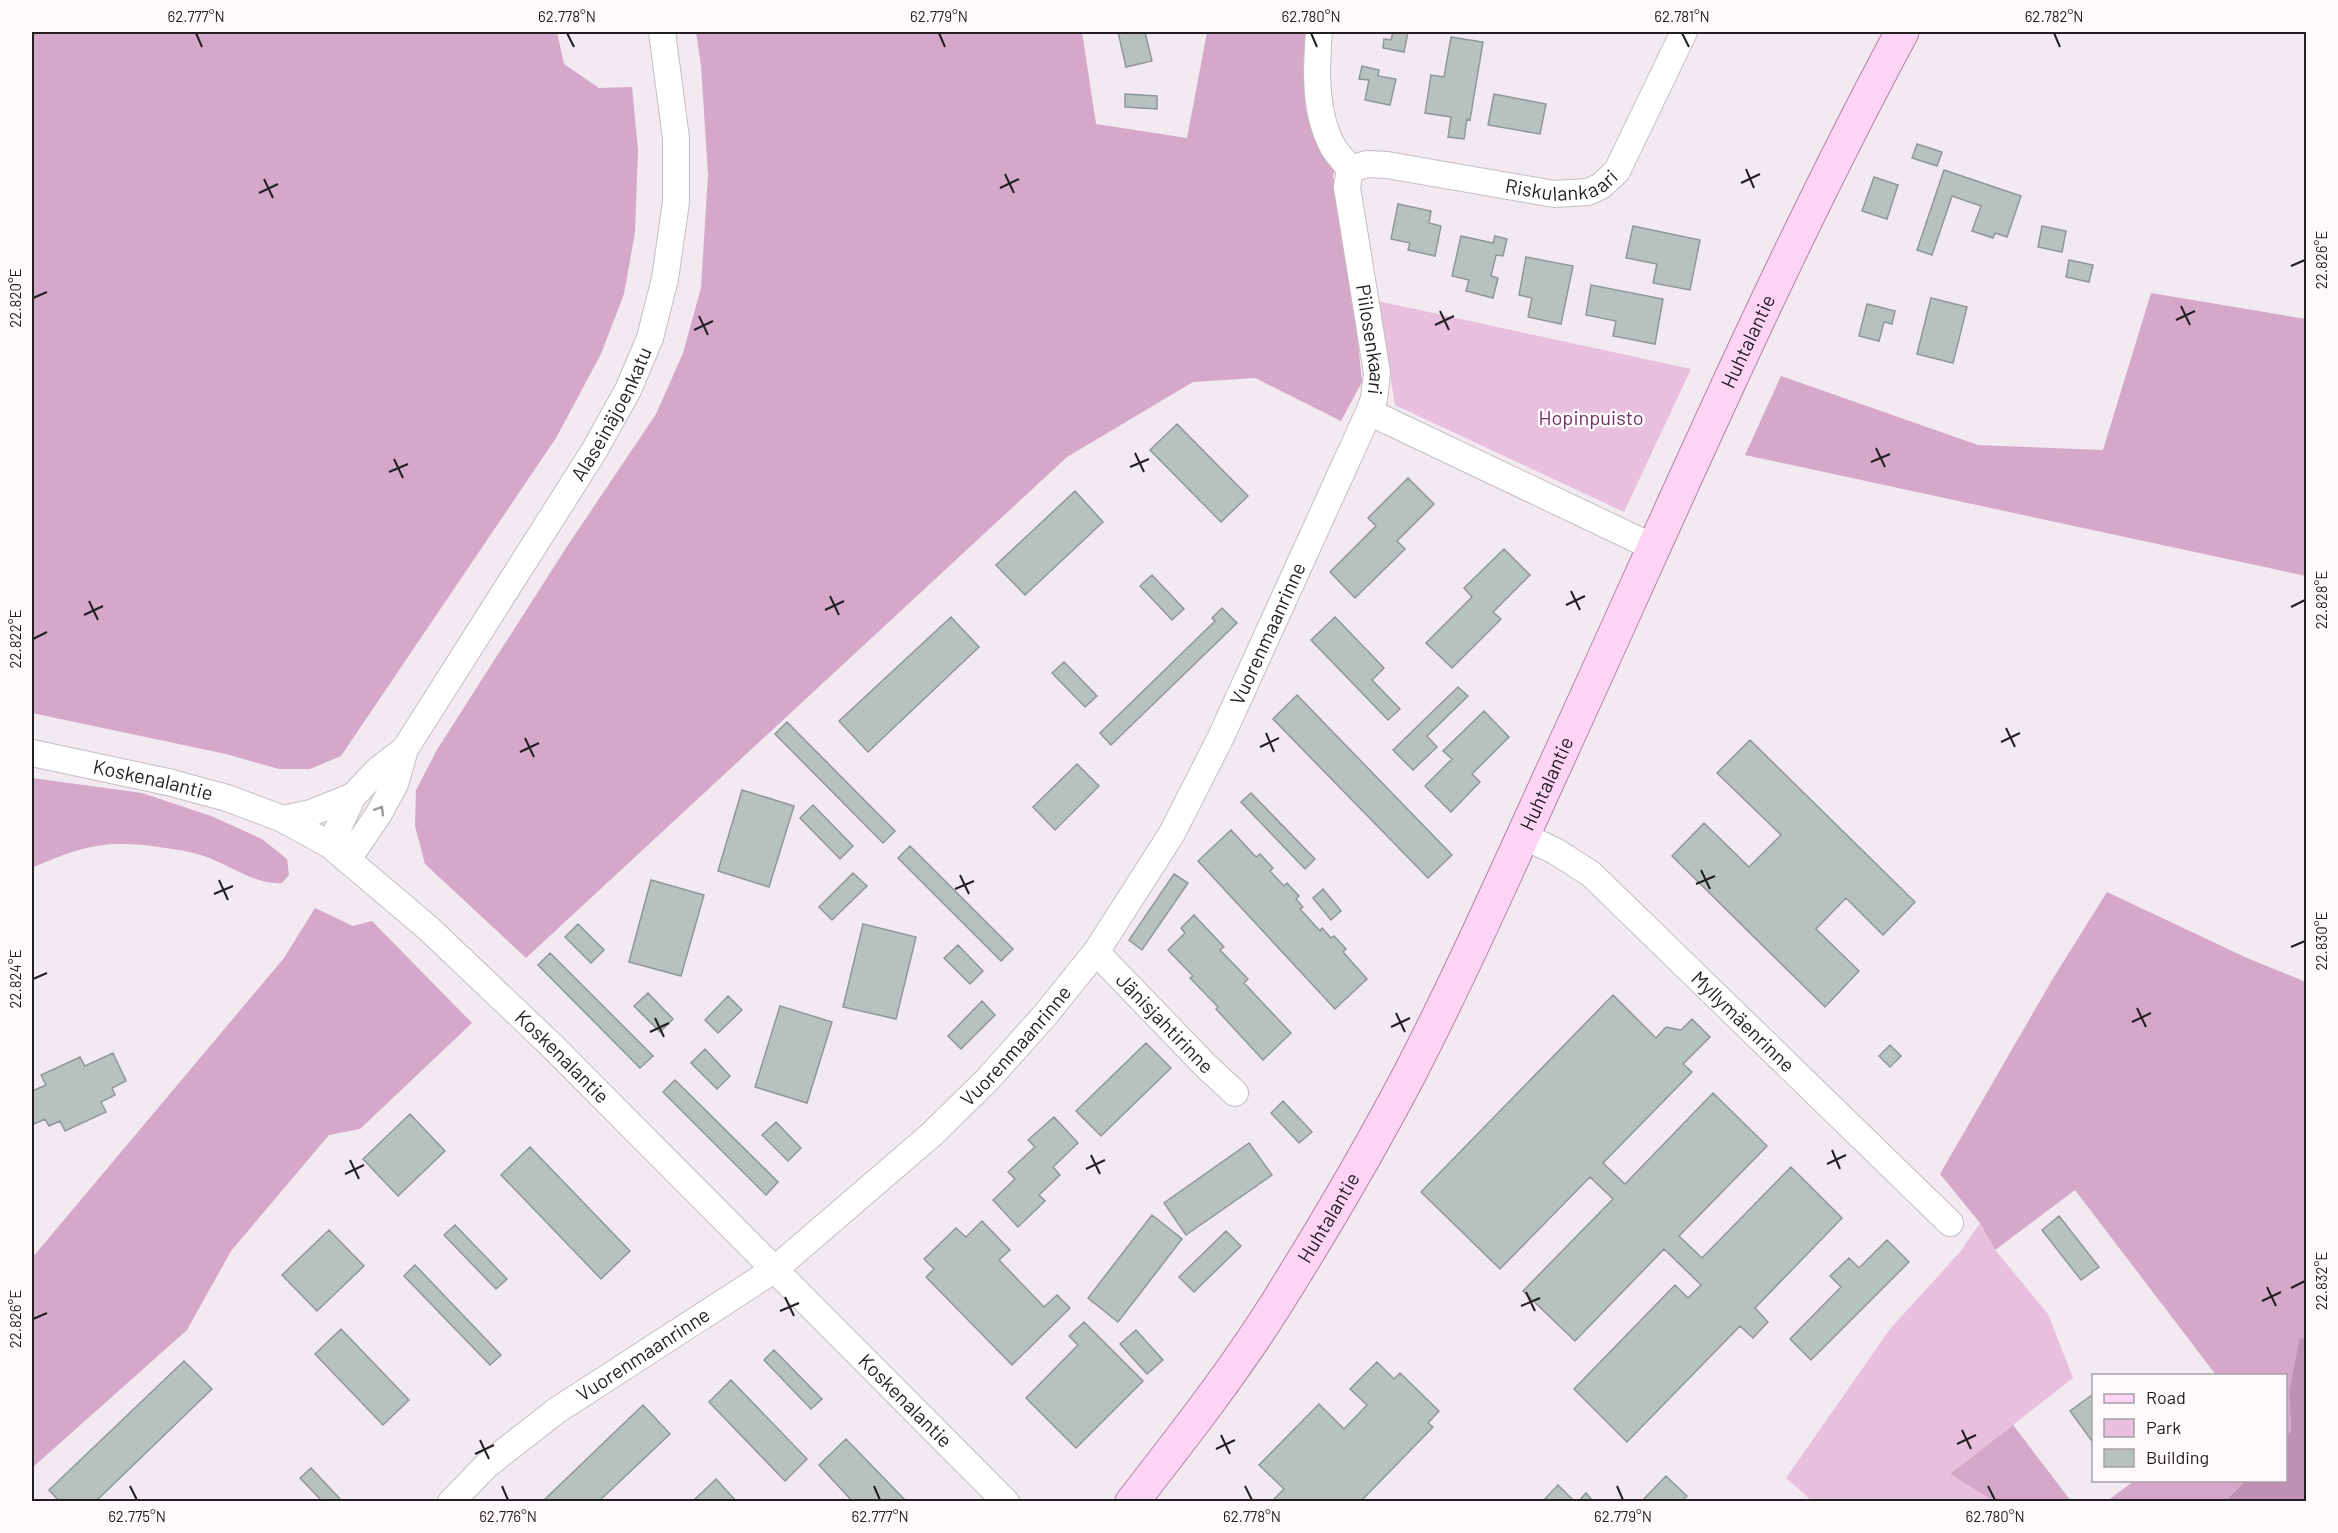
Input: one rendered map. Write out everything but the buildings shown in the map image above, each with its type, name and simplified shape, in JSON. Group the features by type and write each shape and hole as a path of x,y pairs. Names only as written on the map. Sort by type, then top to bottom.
{"main road":[{"name":"Huhtalantie","path":"1132,1502 1179,1442 1274,1309 1361,1162 1438,1016 1523,836 1793,246 1852,125 1902,32"}],"street":[{"name":"Alaseinäjoenkatu","path":"339,852 378,815 395,784 405,750 594,451 628,390 650,338 665,279 676,202 676,138 662,32"},
{"path":"1319,32 1317,64 1320,112 1333,147 1350,169"},
{"name":"Riskulankaari","path":"1350,169 1367,164 1387,165 1554,194 1588,192 1601,186 1617,171 1684,32"},
{"name":"Piilosenkaari","path":"1350,169 1347,187 1377,374 1374,399 1369,412 1655,548"},
{"name":"Vuorenmaanrinne","path":"451,1502 487,1465 556,1411 775,1269 931,1135 988,1079 1046,1014 1096,952 1171,835 1310,547 1369,412"},
{"name":"Alaseinäjoenkatu","path":"283,819 311,813 353,796 378,770 405,750"},
{"name":"Koskenalantie","path":"32,753 168,782 227,798 283,819 339,852 429,928 532,1027 1006,1502"},
{"name":"Alaseinäjoenkatu","path":"339,852 353,796"},
{"name":"Myllymäenrinne","path":"1523,836 1566,857 1591,874 1950,1223"},
{"name":"Jänisjahtirinne","path":"1096,952 1235,1093"}],"green space":[{"name":"Hopinpuisto","path":"1378,301 1691,369 1624,512 1395,405"},
{"path":"1980,1223 1995,1250 2048,1314 2073,1378 1950,1474 1993,1501 1812,1501 1786,1478 1890,1329 1960,1252"}],"shaded area":[{"path":"32,32 557,32 564,64 599,88 632,87 638,150 635,232 624,294 601,354 556,438 341,756 310,769 279,769 226,754 32,713"},
{"path":"696,32 1082,32 1096,124 1187,138 1207,32 1306,32 1303,67 1312,133 1342,141 1333,176 1354,301 1362,382 1341,421 1255,378 1193,382 1067,457 526,958 425,864 415,826 416,790 438,748 566,548 656,414 683,353 701,288 708,175 701,65"},
{"path":"2151,293 2306,319 2306,576 1745,455 1781,376 1978,445 2103,450"},
{"path":"32,778 142,793 211,816 262,839 287,859 289,875 282,883 265,882 196,854 128,844 82,849 32,868"},
{"path":"2107,892 2247,958 2306,982 2306,1336 2299,1340 2289,1391 2291,1432 2287,1436 2287,1374 2215,1374 2075,1190 1995,1250 1980,1223 1940,1174 2052,980"},
{"path":"315,908 353,926 372,921 472,1023 360,1129 329,1135 231,1251 187,1330 32,1468 32,1258 284,958"},
{"path":"2306,1336 2306,1501 2225,1501 2244,1482 2287,1482 2287,1436 2291,1431 2289,1391 2299,1340"},
{"path":"2013,1425 2071,1501 1993,1501 1950,1474"},
{"path":"2133,1482 2244,1482 2225,1501 2107,1501"}]}
